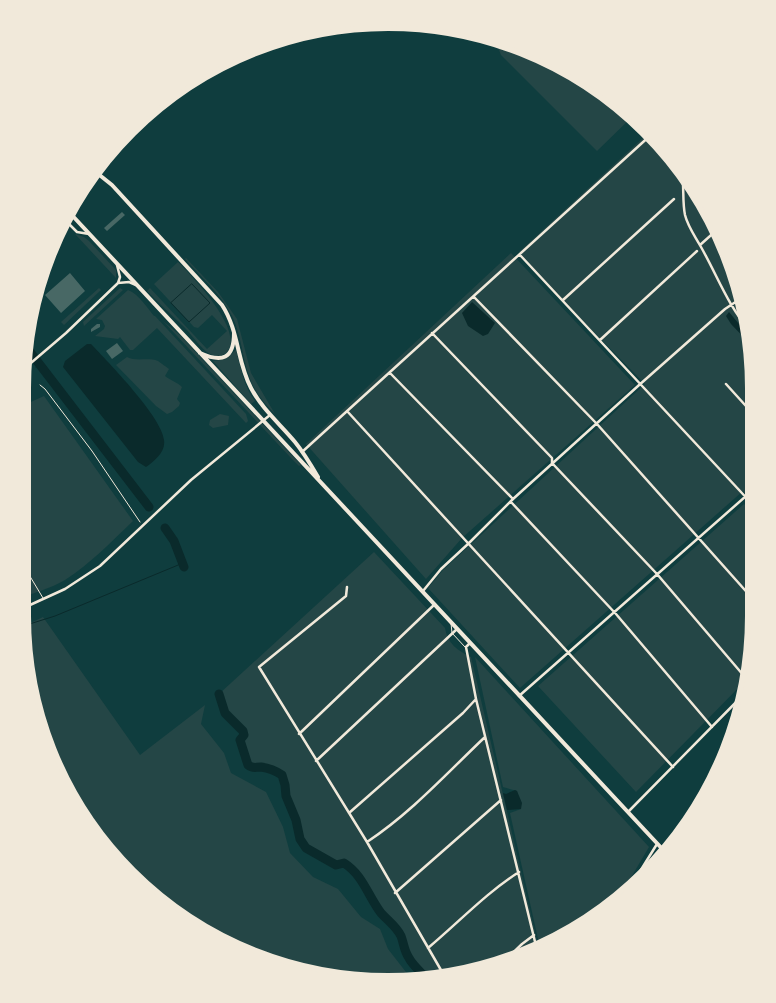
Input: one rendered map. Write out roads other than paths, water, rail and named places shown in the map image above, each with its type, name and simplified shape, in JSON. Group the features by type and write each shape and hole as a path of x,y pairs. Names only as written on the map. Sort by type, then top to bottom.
{"main road":[{"path":"99,174 116,189 210,290 225,310 234,328 248,380 254,394 302,452 320,481"},
{"path":"72,215 662,849"},
{"path":"198,352 217,358 228,355 234,344 234,328"}],"street":[{"path":"302,452 648,138"},
{"path":"683,181 685,214 689,228 700,245 731,306 743,322"},
{"path":"563,300 674,199"},
{"path":"68,223 77,232 90,234"},
{"path":"700,245 713,233"},
{"path":"600,340 697,251"},
{"path":"520,255 748,500"},
{"path":"28,366 118,284 120,277 117,264"},
{"path":"118,284 129,282 137,285"},
{"path":"474,297 597,424 748,593"},
{"path":"423,591 441,569 552,464 640,384 738,301"},
{"path":"432,333 552,458 552,464 656,574 743,675"},
{"path":"390,373 615,612 712,727"},
{"path":"726,384 748,408"},
{"path":"347,410 673,767"},
{"path":"28,606 44,600 82,579 113,556 191,480 270,415"},
{"path":"519,696 748,494"},
{"path":"347,587 346,596 259,667 442,971"},
{"path":"299,734 435,604"},
{"path":"316,762 457,629"},
{"path":"470,643 466,647 476,699 536,943"},
{"path":"349,814 463,713 476,699"},
{"path":"628,812 738,700"},
{"path":"366,842 390,826 485,736"},
{"path":"395,893 500,800"},
{"path":"638,875 657,844"},
{"path":"428,948 464,918 491,891 519,872"},
{"path":"512,953 534,936"}],"lane":[{"path":"28,573 44,600"},
{"path":"450,621 452,633 466,647"}],"waterway":[{"path":"192,284 210,303 189,322 171,303 192,284"},
{"path":"30,351 149,507"},
{"path":"165,528 174,541 184,567"},
{"path":"28,624 55,616 183,563"},
{"path":"219,694 225,713 243,731 244,735 240,740 248,765 269,769 282,775 286,796 296,820 300,839 306,848 336,865 344,863 356,873 381,913 399,932 407,955 422,974"}]}
